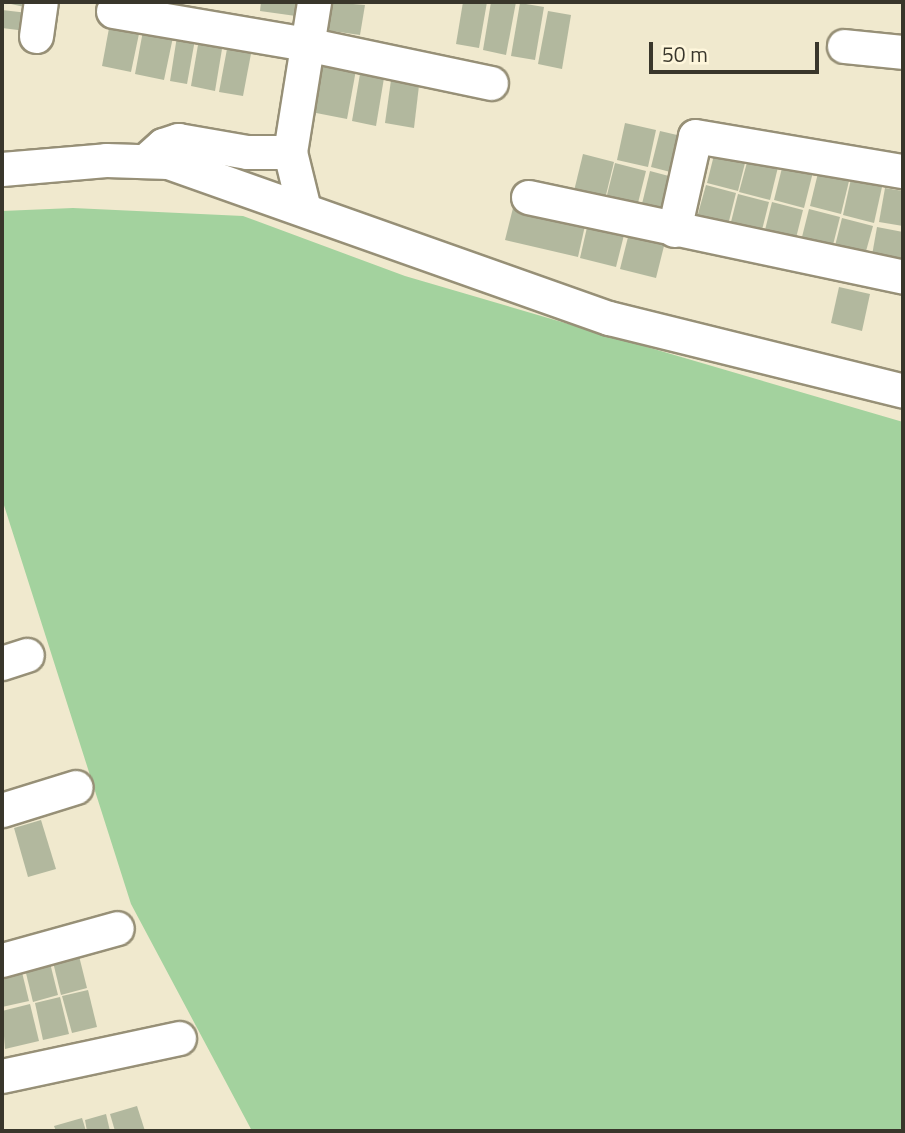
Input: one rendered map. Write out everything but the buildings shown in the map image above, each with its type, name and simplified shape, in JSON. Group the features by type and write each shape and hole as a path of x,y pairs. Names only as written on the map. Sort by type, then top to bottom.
{"street":[{"path":"37,36 41,2"},
{"path":"304,209 290,152 314,2"},
{"path":"113,11 306,44 491,83"},
{"path":"844,46 903,52"},
{"path":"674,230 695,136 903,172"},
{"path":"145,161 163,145 178,140 247,152 290,152"},
{"path":"2,169 106,159 168,162 610,318 903,391"},
{"path":"528,197 903,277"},
{"path":"2,810 76,787"},
{"path":"2,960 117,928"},
{"path":"2,1076 179,1038"}],"shaded area":[{"path":"73,208 243,216 405,276 903,422 903,1128 894,1131 252,1131 131,904 2,499 2,211"}]}
